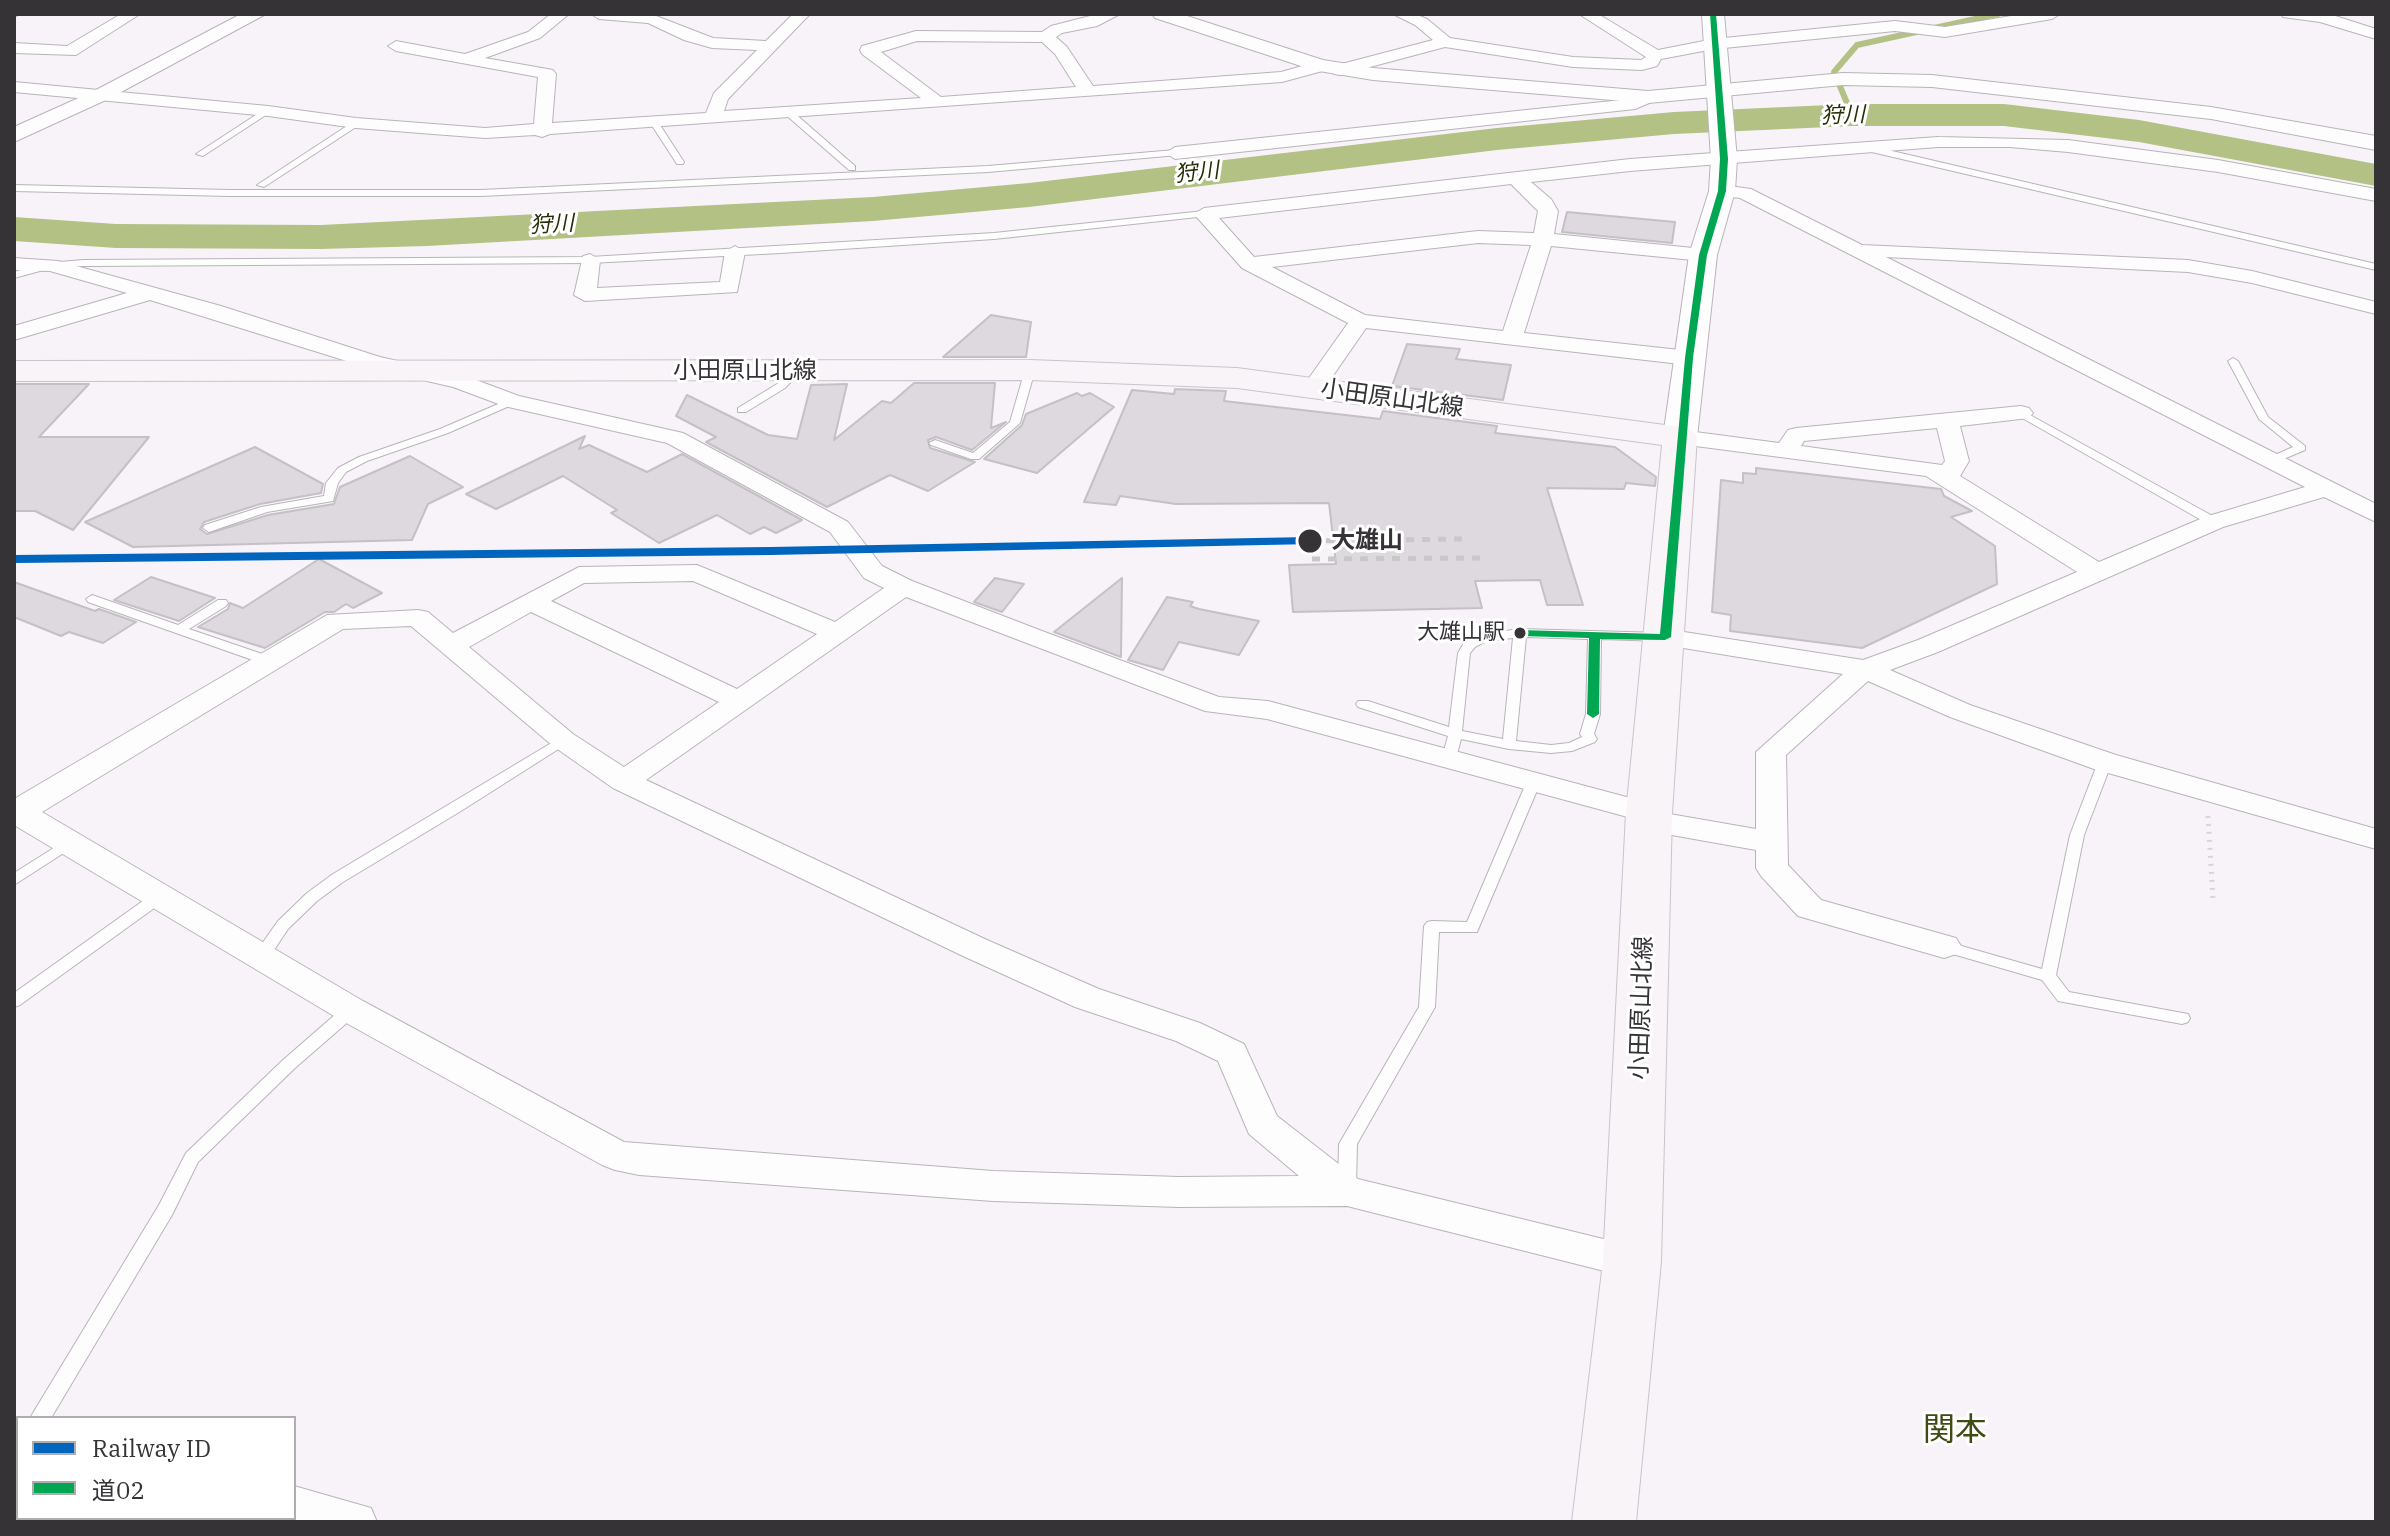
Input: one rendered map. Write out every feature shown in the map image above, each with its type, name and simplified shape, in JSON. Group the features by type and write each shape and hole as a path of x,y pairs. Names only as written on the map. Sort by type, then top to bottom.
{"main road":[{"path":"1680,437 1703,255 1722,191 1724,157 1713,14"},
{"name":"小田原山北線","path":"14,371 1030,370 1237,378 1680,437 1649,817 1632,1262 1604,1522"}],"street":[{"path":"14,48 70,51 132,14"},
{"path":"14,135 101,95 256,14"},
{"path":"469,58 534,35 561,14"},
{"path":"599,14 651,19 690,37 712,43 771,46"},
{"path":"713,118 720,97 802,14"},
{"path":"1046,37 1057,29 1091,23 1112,14"},
{"path":"1162,14 1330,68 1648,97 1717,96 1843,79 1932,81 2211,113 2376,143"},
{"path":"1401,14 1421,22 1445,42"},
{"path":"1587,14 1655,55 1714,44 1895,26 1945,32 2052,14"},
{"path":"2289,14 2320,15 2376,34"},
{"path":"937,102 868,50 921,29 1046,37 1061,51 1087,91"},
{"path":"14,87 268,111 356,123 485,133 542,132 1282,77 1445,42 1573,62 1642,65 1651,62 1655,55"},
{"path":"396,46 547,74 542,132"},
{"path":"1175,153 1635,104 1648,97"},
{"path":"1204,214 1724,157 1953,142 2068,146 2218,166 2376,195"},
{"path":"1512,337 1543,239 1548,211 1544,203 1515,178"},
{"path":"1722,191 1744,193 2376,514"},
{"path":"1204,214 1249,264 1360,321 1689,358"},
{"path":"1249,264 1451,238 1543,239 1703,255"},
{"path":"1855,250 2188,266 2252,277 2376,308"},
{"path":"590,260 585,295 730,288 735,252"},
{"path":"14,264 51,265 374,362 460,382 512,401 675,438 839,527 873,572 903,587 1215,705 1268,710 1452,746 1534,781 1649,817 1772,842"},
{"path":"14,333 149,293"},
{"path":"1313,388 1360,321"},
{"path":"1785,451 1796,435 2021,413"},
{"path":"1946,478 1957,461 1947,420"},
{"path":"1680,437 1933,470 2098,573"},
{"path":"1944,946 1810,908 1772,868 1771,752 1865,669 1928,646 2214,522 2326,489"},
{"path":"452,645 579,575 697,573 837,633"},
{"path":"624,781 903,587"},
{"path":"531,602 740,701"},
{"path":"1347,1191 1262,1124 1232,1053 1188,1032 1087,998 975,948 624,781 563,740 418,618 337,621 16,812 351,1010 615,1155 639,1160 993,1186 1179,1192 1347,1191 1632,1262"},
{"path":"1665,637 1865,669 1960,711 2105,762 2376,839"},
{"path":"296,1507 355,1522"}],"lane":[{"path":"200,154 268,111"},
{"path":"789,113 852,168"},
{"path":"261,185 356,123"},
{"path":"655,124 680,162"},
{"path":"1862,147 2175,222 2178,218 2376,267"},
{"path":"14,188 325,194 525,192 972,170 1175,153"},
{"path":"14,275 51,265 590,260 994,236 1204,214"},
{"path":"2233,361 2264,419 2301,448 2270,461"},
{"path":"935,443 975,457 1015,423 1030,370"},
{"path":"742,410 781,386 796,371"},
{"path":"209,528 265,509 329,499 332,483 342,470 512,401"},
{"path":"2021,413 2214,522"},
{"path":"92,599 269,661"},
{"path":"180,629 222,603"},
{"path":"1452,746 1464,653 1470,644 1483,638 1520,633 1665,637"},
{"path":"1509,745 1520,633"},
{"path":"1363,704 1452,746 1572,747 1590,739 1587,734 1593,714 1595,634"},
{"path":"262,955 283,925 312,897 338,878 563,740"},
{"path":"2048,976 2077,835 2105,762"},
{"path":"1347,1191 1348,1144 1427,1007 1432,926 1472,928 1534,781"},
{"path":"14,880 68,844"},
{"path":"14,1001 159,897"},
{"path":"1944,946 2048,976 2064,997 2182,1018"},
{"path":"41,1416 166,1210 192,1158 289,1064 351,1010"}],"path":[{"path":"2207,791 2213,899"}],"building":[{"path":"1567,212 1675,222 1672,243 1562,232"},
{"path":"991,315 1031,322 1026,357 943,357"},
{"path":"1407,344 1460,349 1456,359 1511,365 1503,400 1392,386"},
{"path":"914,383 995,383 991,428 1006,422 972,450 936,437 928,440 930,448 975,462 928,491 890,475 827,507 706,442 716,437 676,416 687,395 768,435 797,439 811,385 847,384 834,440 882,401 891,403"},
{"path":"14,384 89,384 39,437 149,437 73,530 35,511 14,511"},
{"path":"1175,389 1226,391 1224,401 1380,419 1383,411 1497,426 1495,433 1615,447 1656,477 1655,486 1626,483 1624,489 1547,488 1583,605 1547,605 1540,580 1475,581 1482,608 1293,612 1289,565 1336,564 1329,503 1176,504 1120,496 1116,505 1084,502 1132,390 1174,394"},
{"path":"1077,393 1082,396 1090,393 1114,407 1037,473 984,459 1022,425 1026,414"},
{"path":"585,436 579,449 589,445 647,472 682,454 802,520 776,533 764,527 750,534 717,515 659,543 611,513 617,510 563,476 496,509 466,494"},
{"path":"255,447 323,484 321,493 260,504 204,522 200,529 207,534 268,515 334,504 340,487 410,456 463,487 428,504 412,540 133,547 85,522"},
{"path":"1756,468 1941,489 1944,496 1972,511 1951,517 1995,546 1997,584 1862,648 1730,631 1731,615 1712,612 1721,480 1743,483 1743,473 1756,474"},
{"path":"319,559 382,593 353,608 346,604 334,612 325,612 265,648 198,627 228,609 230,603 243,608"},
{"path":"151,577 215,598 179,621 114,600"},
{"path":"995,578 1024,584 1002,612 974,602"},
{"path":"1122,578 1121,657 1054,632"},
{"path":"14,582 136,622 103,643 69,632 61,636 14,617"},
{"path":"1167,597 1193,602 1190,606 1199,609 1259,621 1239,655 1179,642 1163,670 1128,660"}],"waterway":[{"path":"1852,115 1834,72 1857,45 1998,14"},
{"name":"狩川","path":"14,229 116,236 321,237 873,209 1029,195 1497,139 1674,123 1852,115 2004,115 2139,131 2376,175"}],"railway":[{"path":"1310,541 1462,539"},
{"path":"1312,559 1482,558"}],"rail line":[{"name":"ID","path":"14,559 770,551 1310,541"}],"transit line":[{"name":"道02","path":"1665,637 1689,358 1703,255 1722,191 1724,159 1713,14"},
{"name":"道02","path":"1520,633 1665,637"},
{"name":"道02","path":"1593,714 1595,634"}],"place":[{"name":"大雄山","path":"1310,541"},
{"name":"大雄山駅","path":"1520,633"}],"district":[{"name":"関本","path":"1955,1431"}]}
